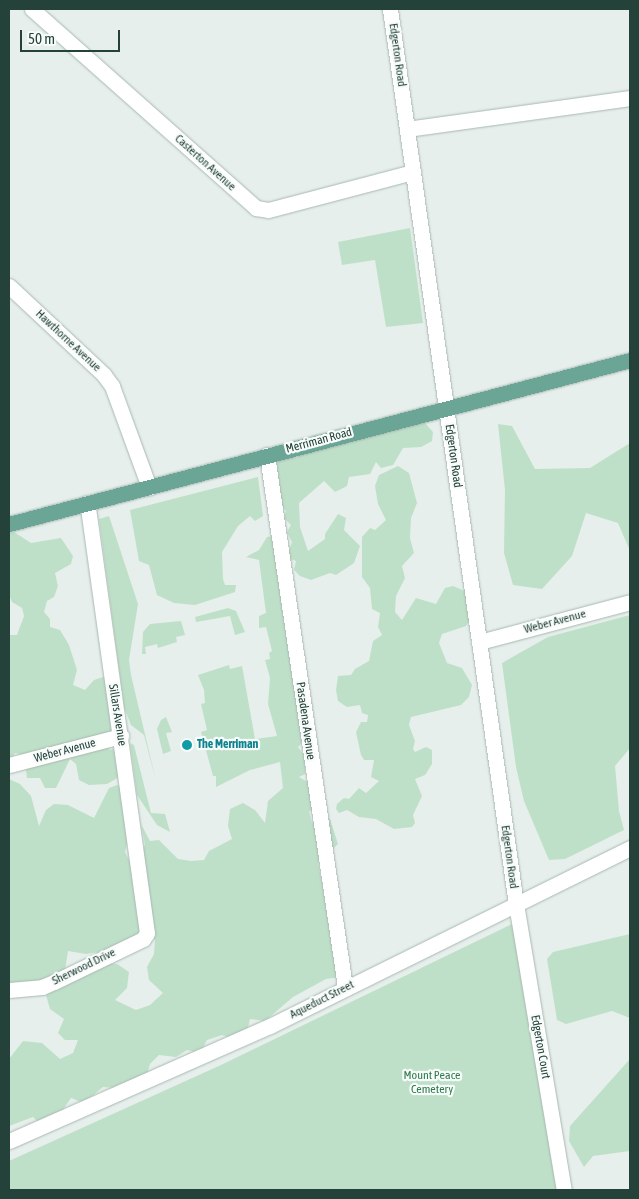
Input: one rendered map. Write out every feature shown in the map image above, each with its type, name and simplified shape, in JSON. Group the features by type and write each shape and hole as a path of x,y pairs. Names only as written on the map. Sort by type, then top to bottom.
{"main road":[{"name":"Merriman Road","path":"9,524 630,360"}],"street":[{"name":"Casterton Avenue","path":"32,9 256,208 268,210 413,172"},
{"name":"Edgerton Road","path":"390,10 516,904"},
{"path":"407,129 630,98"},
{"name":"Hawthorne Avenue","path":"9,286 104,375 112,386 149,487"},
{"name":"Pasadena Avenue","path":"268,455 345,988"},
{"name":"Sillars Avenue","path":"87,504 148,926"},
{"name":"Weber Avenue","path":"479,642 630,602"},
{"name":"Weber Avenue","path":"9,765 121,736"},
{"name":"Aqueduct Street","path":"9,1141 270,1026 630,848"},
{"name":"Edgerton Court","path":"516,904 564,1190"},
{"name":"Sherwood Drive","path":"9,990 42,987 54,982 143,939 148,926"}],"green space":[{"path":"410,228 423,323 386,327 375,260 342,265 338,242"},
{"path":"415,420 425,423 433,432 432,441 421,447 403,448 393,465 381,468 376,462 370,474 349,477 347,486 335,492 324,481 299,503 300,527 308,551 325,539 325,534 338,514 346,518 344,530 360,546 354,563 336,575 330,573 311,580 300,576 294,570 296,561 290,559 289,551 292,542 287,532 291,525 284,518 286,511 277,501 274,467 278,460 289,456 297,458 301,451 310,452 314,448"},
{"path":"498,424 512,426 535,469 590,468 630,443 630,551 618,523 586,513 572,556 542,589 513,585 504,553 505,490"},
{"path":"398,466 409,473 417,503 411,518 410,538 414,553 402,566 405,578 396,596 395,612 402,620 416,598 436,604 445,588 453,586 467,592 472,616 466,626 442,634 439,643 447,663 462,668 472,685 469,697 461,705 411,717 409,725 415,741 413,749 415,752 426,747 432,750 432,764 425,775 415,779 422,796 413,815 415,823 412,827 394,829 376,819 359,817 347,810 339,813 336,809 337,804 344,798 349,799 359,788 366,793 379,781 371,777 374,760 364,760 361,755 356,732 361,722 367,722 368,715 362,713 360,705 347,707 338,701 336,690 338,676 351,675 355,669 369,661 373,641 382,635 378,627 380,613 372,609 370,588 362,577 362,537 370,528 375,530 386,520 378,504 375,486 379,475"},
{"path":"258,477 263,516 255,521 250,516 238,526 222,552 223,579 225,585 236,585 235,592 195,605 174,603 157,595 149,565 139,561 130,510"},
{"path":"109,516 138,604 129,660 156,781 144,735 131,725 124,707 99,519"},
{"path":"14,532 31,543 61,538 73,556 71,564 55,573 58,586 54,597 47,601 44,612 50,619 50,627 60,630 69,645 77,670 73,685 85,690 94,680 106,676 117,717 109,750 114,749 121,776 107,784 89,785 79,780 76,764 70,759 56,788 45,788 40,778 27,778 24,755 15,753 9,761 9,635 17,635 24,616 22,608 12,602 9,595 9,534"},
{"path":"273,536 304,741 298,747 305,757 305,774 299,777 316,787 314,811 309,811 312,823 325,818 330,819 338,844 318,863 341,977 326,979 293,997 265,1021 250,1019 247,1032 234,1039 222,1035 207,1040 200,1053 187,1050 176,1057 159,1055 150,1064 146,1078 118,1088 103,1087 84,1103 71,1098 62,1111 38,1122 33,1117 9,1126 9,1059 23,1041 42,1043 60,1059 73,1053 78,1040 65,1040 58,1033 64,1019 50,1009 46,995 104,963 117,964 129,972 127,988 115,1000 136,1010 150,1005 163,993 149,980 147,967 154,954 155,940 146,930 117,949 86,954 68,951 65,970 50,988 9,990 9,779 20,784 31,796 39,826 46,810 54,804 68,805 94,818 109,788 117,785 129,792 129,836 125,852 131,864 142,853 145,844 141,824 150,841 159,840 178,859 191,861 204,860 209,851 232,839 228,826 230,809 243,803 255,810 265,823 268,801 283,788 280,762 250,770 216,787 216,776 213,776 201,732 207,730 201,704 205,703 204,690 198,675 229,665 230,669 242,666 255,739 277,736 268,704 270,678 265,660 270,659 269,653 272,651 266,627 259,628 259,616 266,613 259,560 246,557 259,550 267,537"},
{"path":"228,608 236,611 245,632 235,635 230,616 196,622 195,617"},
{"path":"630,615 630,748 615,766 619,811 624,830 565,859 549,860 524,801 516,767 502,663 548,637"},
{"path":"181,621 185,635 176,637 177,642 158,648 157,644 145,647 146,654 142,654 143,632 150,624"},
{"path":"166,717 172,732 166,733 171,751 163,754 157,729 161,720"},
{"path":"130,743 134,745 151,813 165,814 170,832 157,825 137,795"},
{"name":"Mount Peace Cemetery","path":"516,922 561,1190 9,1190 9,1161 221,1065"},
{"path":"630,934 630,1018 612,1011 566,1024 557,1020 547,959 553,952"},
{"path":"630,1059 630,1151 593,1156 584,1167 569,1141 570,1126"}],"place":[{"name":"The Merriman","path":"187,745"}]}
